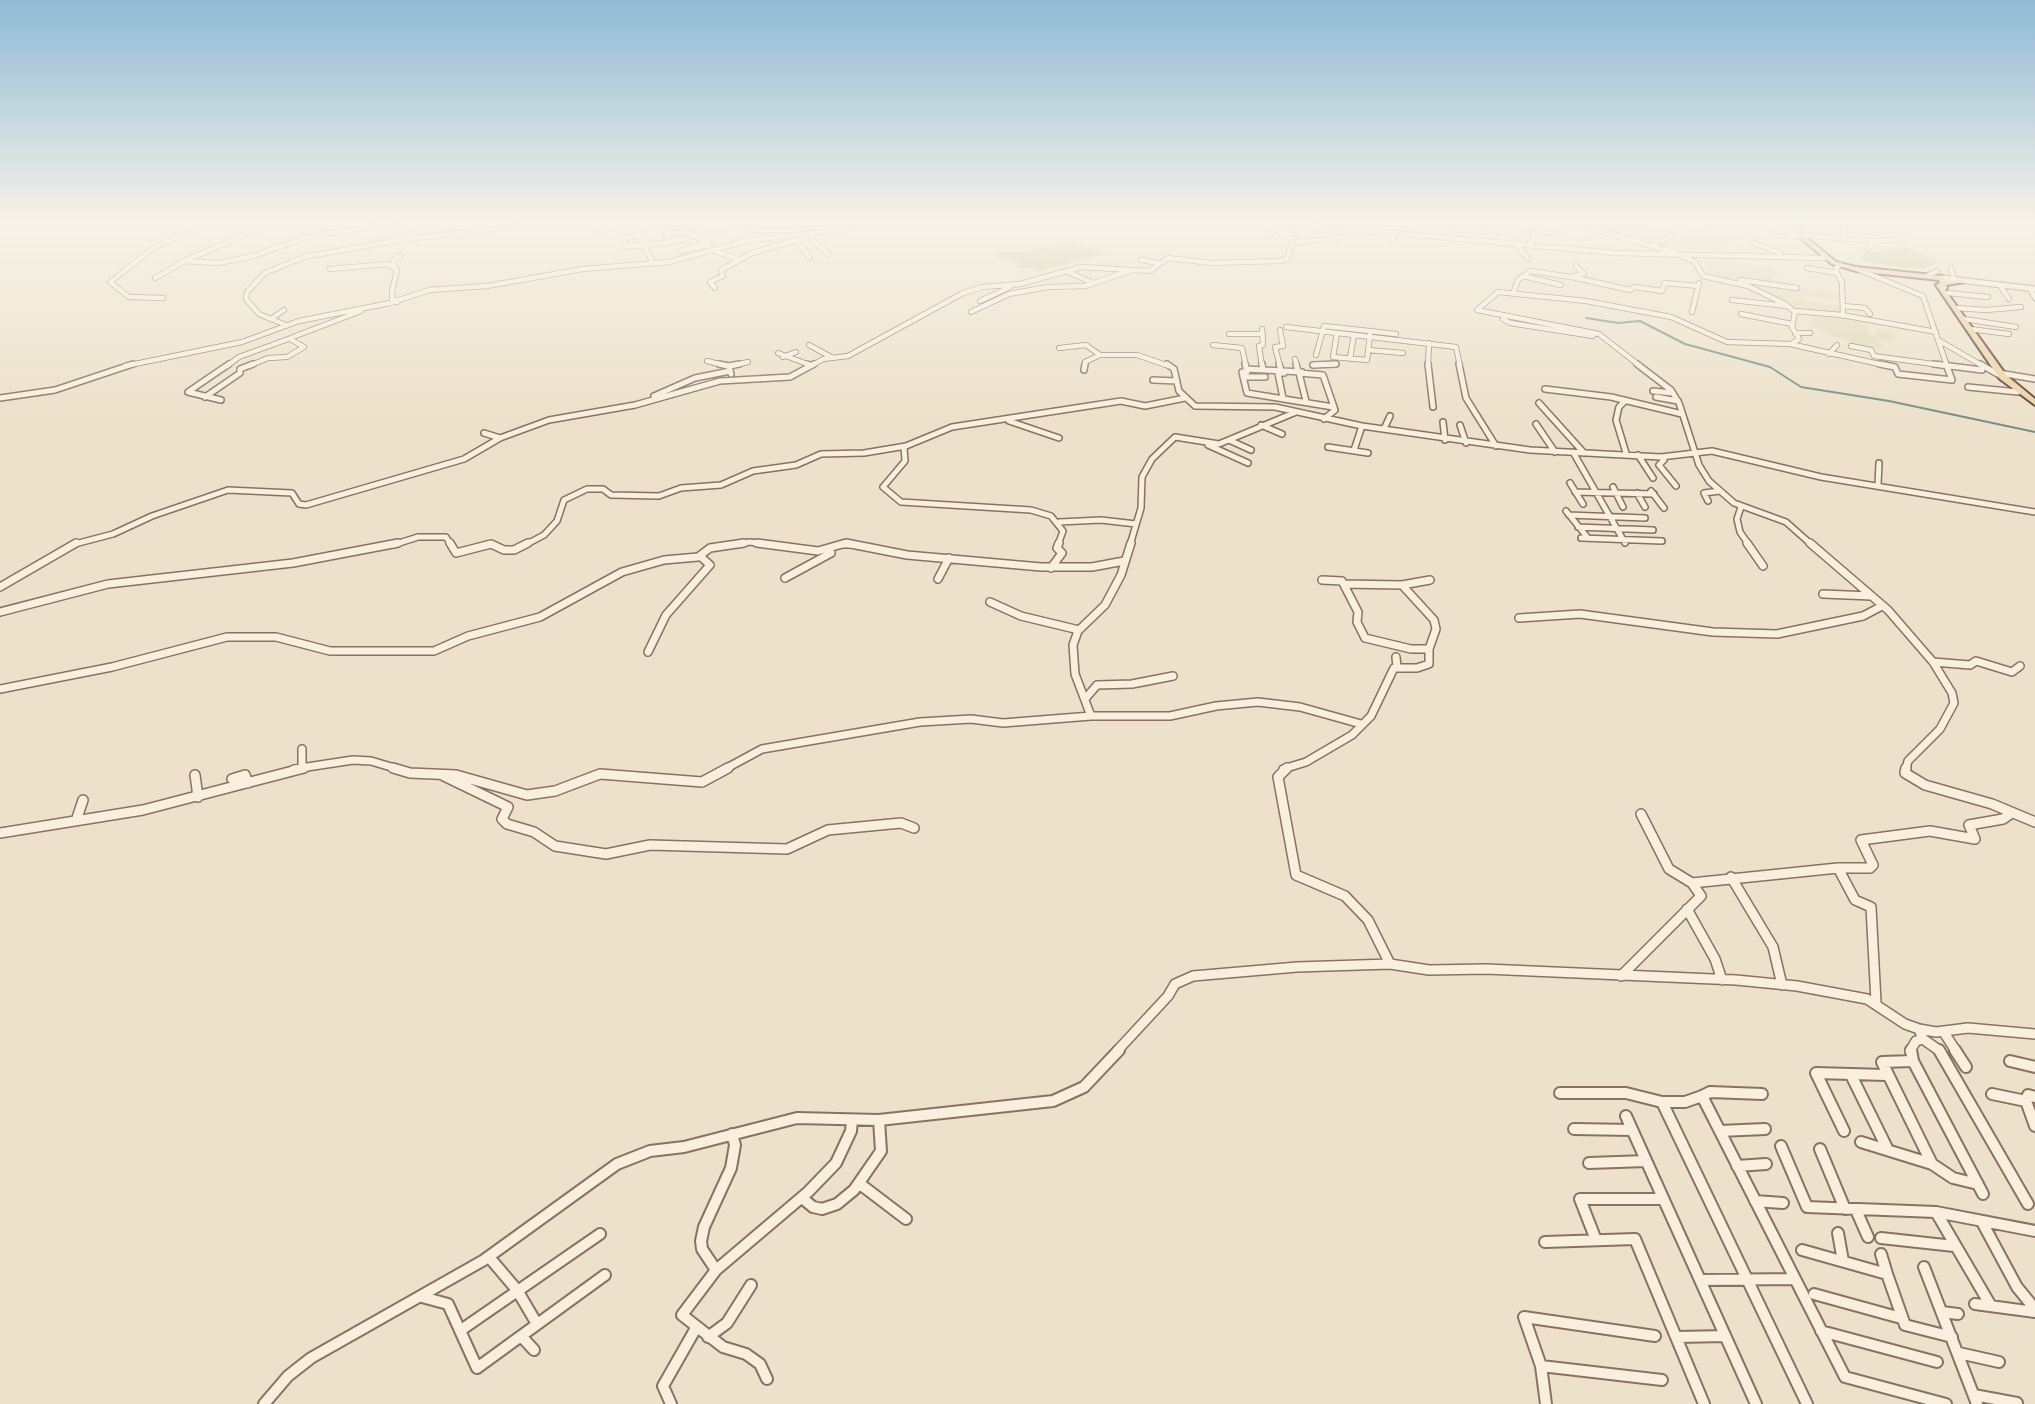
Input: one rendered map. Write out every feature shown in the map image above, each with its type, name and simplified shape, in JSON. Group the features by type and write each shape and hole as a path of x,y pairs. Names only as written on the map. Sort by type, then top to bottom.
{"main road":[{"path":"1943,288 2001,375 2018,392 2035,403"}],"street":[{"path":"116,288 129,297 163,298"},
{"path":"252,288 246,297 255,310 286,326"},
{"path":"395,288 392,299 397,302"},
{"path":"0,398 55,390 127,365 242,342 286,326 397,302 439,288 450,288"},
{"path":"0,587 74,544 113,534 151,516 228,490 289,492 294,494 299,504 306,505 452,463 479,452 500,438 555,419 645,403 732,379 786,378 810,365 848,356 962,293 981,288"},
{"path":"980,301 1009,288"},
{"path":"971,312 1023,291 1057,288"},
{"path":"1514,293 1515,288"},
{"path":"1558,297 1561,288"},
{"path":"1640,288 1662,290 1663,288"},
{"path":"1692,312 1698,288"},
{"path":"1744,288 1794,311 1843,316 1936,332"},
{"path":"1792,288 1797,288"},
{"path":"1842,288 1843,316"},
{"path":"1901,288 1924,297 1945,364 1950,370 1949,388"},
{"path":"1959,288 1988,297"},
{"path":"2002,288 2009,299"},
{"path":"2033,289 2035,298"},
{"path":"1951,380 1898,373 1895,368 1790,345 1732,343 1679,320 1644,310 1543,294 1496,293 1479,311 1580,329 1602,336 1672,397 1680,413 1692,453 1718,492 1741,507 1786,522 1882,606 1933,662 1952,693 1954,704 1941,729 1908,761 1904,771 1925,785 1992,804 2010,814 2035,822"},
{"path":"1732,300 1786,306"},
{"path":"1843,306 1864,308 1870,314"},
{"path":"1957,308 1986,310 2021,307"},
{"path":"221,400 188,392 239,357 352,316 364,309"},
{"path":"271,319 284,310"},
{"path":"1789,324 1794,311"},
{"path":"1741,314 1789,324 1798,341 1790,345"},
{"path":"1964,319 2016,327"},
{"path":"1316,372 1313,360 1321,331 1326,326 1457,348 1466,398 1496,446"},
{"path":"1286,327 1354,335 1396,334"},
{"path":"1970,329 2009,334"},
{"path":"1279,330 1283,346 1275,346 1281,370"},
{"path":"1229,334 1263,331 1263,345 1259,346 1263,369"},
{"path":"1337,333 1333,357 1367,360 1370,334"},
{"path":"1796,333 1810,333"},
{"path":"1350,358 1354,335"},
{"path":"205,397 240,373 240,369 268,358 287,357 304,347 291,338"},
{"path":"1938,340 1990,371 2035,379"},
{"path":"1429,343 1428,385 1433,407"},
{"path":"809,345 832,358"},
{"path":"1059,348 1086,345 1100,355"},
{"path":"1213,345 1242,348 1247,372 1242,372 1247,393 1333,407"},
{"path":"1829,354 1837,345"},
{"path":"1851,346 1871,350 1874,356 1990,371"},
{"path":"1368,350 1403,353"},
{"path":"796,352 780,355 810,365"},
{"path":"1084,370 1085,362 1100,355 1133,355 1161,361 1174,369 1185,398 1200,406 1281,408 1324,419 1445,440 1555,452 1626,453 1661,457 1692,453 1726,454 1821,477 2035,512"},
{"path":"1295,359 1306,401"},
{"path":"1909,359 1913,376"},
{"path":"1313,360 1336,364"},
{"path":"707,361 729,368"},
{"path":"645,403 684,382 748,362"},
{"path":"729,368 732,379"},
{"path":"1246,369 1323,375 1334,411 1324,419"},
{"path":"1283,398 1278,373 1330,372"},
{"path":"1243,377 1265,377"},
{"path":"1153,380 1177,381"},
{"path":"1968,387 2018,392"},
{"path":"1545,389 1625,401 1680,413"},
{"path":"1655,394 1672,397"},
{"path":"0,612 108,584 202,571 293,564 385,547 418,537 446,537 456,553 491,544 505,550 514,550 544,535 557,521 564,500 587,489 603,489 611,495 659,496 681,488 718,485 753,471 796,465 821,454 864,453 904,447 947,428 1009,421 1121,401 1145,406 1185,398"},
{"path":"1281,408 1290,398"},
{"path":"1625,401 1617,411 1616,420 1626,453"},
{"path":"1539,403 1585,453"},
{"path":"1191,412 1200,406"},
{"path":"1208,444 1229,440 1297,412"},
{"path":"1384,429 1390,416"},
{"path":"1009,421 1059,438"},
{"path":"1443,422 1445,440"},
{"path":"1536,424 1555,452"},
{"path":"1261,425 1282,434"},
{"path":"1461,425 1466,443"},
{"path":"1354,450 1362,426"},
{"path":"484,433 500,438"},
{"path":"1091,716 1072,658 1079,630 1105,605 1121,575 1141,508 1142,477 1161,448 1177,436 1208,444 1248,463"},
{"path":"1229,440 1251,450"},
{"path":"904,447 906,459 883,487 902,503 1028,510 1051,516 1059,522 1063,531 1057,548 1062,553 1051,568"},
{"path":"1328,447 1368,453"},
{"path":"1573,452 1624,541"},
{"path":"1638,454 1653,478"},
{"path":"1661,457 1664,460 1659,465 1676,486"},
{"path":"1878,485 1879,463"},
{"path":"1570,483 1583,505"},
{"path":"1615,490 1623,507"},
{"path":"1636,491 1645,507"},
{"path":"1575,492 1652,492 1664,508"},
{"path":"1708,501 1704,493 1718,492"},
{"path":"1741,507 1737,519 1740,532 1763,566"},
{"path":"1645,518 1568,513 1584,538 1662,541"},
{"path":"1059,522 1101,520 1136,524"},
{"path":"1578,527 1653,530"},
{"path":"0,689 112,667 227,637 276,637 330,651 434,651 468,635 540,617 622,572 664,560 700,556 710,548 750,542 815,551 846,543 907,555 1051,568 1100,566 1124,561"},
{"path":"785,578 830,553 829,549"},
{"path":"648,652 666,615 710,565 700,556"},
{"path":"938,579 938,574 949,558"},
{"path":"1322,580 1338,579 1344,584 1357,610 1357,622 1366,638 1401,647 1429,649"},
{"path":"1344,584 1402,585 1430,580"},
{"path":"1397,667 1428,665 1431,662 1429,649 1435,631 1434,620 1402,585"},
{"path":"1823,594 1871,596"},
{"path":"990,602 1021,616 1079,630"},
{"path":"1519,618 1580,614 1717,633 1777,634 1863,616 1882,606"},
{"path":"1390,964 1368,920 1345,896 1296,875 1279,795 1278,774 1283,769 1317,756 1352,735 1371,716 1397,667 1396,657"},
{"path":"1933,662 1971,665 1974,661 2012,672 2020,666"},
{"path":"1085,699 1097,685 1132,684 1173,676"},
{"path":"0,834 198,797 302,768 363,760 410,774 464,776 527,795 555,791 600,774 626,774 671,782 697,782 709,779 738,759 762,749 836,735 964,719 1003,723 1091,716 1170,716 1216,706 1258,702 1300,707 1361,724"},
{"path":"302,749 302,768"},
{"path":"442,774 508,807 502,818 507,824 534,832 555,846 606,854 650,845 787,849 828,830 863,829 901,823 914,828"},
{"path":"195,775 198,797"},
{"path":"232,779 244,775 248,783"},
{"path":"76,821 83,800"},
{"path":"1621,976 1702,895 1692,883 1669,869 1651,839 1641,814"},
{"path":"1692,883 1731,877 1873,867 1861,840 1930,831 1975,839 1969,825 2003,819 2010,814"},
{"path":"1838,868 1855,900 1871,907 1876,1002"},
{"path":"1731,877 1773,947 1782,985"},
{"path":"1687,909 1715,959 1722,979"},
{"path":"264,1404 288,1376 310,1358 489,1256 617,1164 650,1151 684,1147 797,1118 879,1120 1035,1105 1074,1093 1110,1061 1168,996 1175,984 1186,978 1297,967 1390,964 1429,970 1486,969 1722,979 1782,985 1876,1002 1939,1049 2028,1204"},
{"path":"1861,1142 1932,1164 1954,1178 1981,1189 1910,1052 1921,1034 1968,1028 2035,1034"},
{"path":"1943,1031 1966,1067"},
{"path":"1913,1061 1882,1062 1886,1075 1932,1164"},
{"path":"2010,1061 2035,1067"},
{"path":"1844,1131 1815,1073 1886,1075"},
{"path":"1851,1074 1888,1150"},
{"path":"1560,1093 1626,1093 1662,1102 1685,1101 1710,1092 1762,1094"},
{"path":"1992,1094 2031,1099 2035,1126"},
{"path":"1702,1096 1845,1377 1946,1404"},
{"path":"1662,1102 1807,1404"},
{"path":"1626,1116 1756,1404"},
{"path":"768,1379 763,1366 747,1354 723,1347 708,1337 683,1318 683,1312 716,1270 802,1198 836,1163 852,1131 852,1120"},
{"path":"802,1198 816,1208 829,1207 860,1184 881,1151 879,1120"},
{"path":"1574,1129 1632,1129"},
{"path":"1720,1131 1765,1129"},
{"path":"716,1270 702,1249 701,1241 704,1227 731,1168 735,1145 732,1134"},
{"path":"1781,1146 1807,1207 1936,1212 2035,1231"},
{"path":"1820,1149 1868,1237"},
{"path":"1589,1163 1646,1161"},
{"path":"1737,1166 1766,1164"},
{"path":"860,1184 881,1197 906,1219"},
{"path":"1596,1240 1580,1199 1662,1199"},
{"path":"1755,1201 1783,1203"},
{"path":"1936,1212 1992,1306"},
{"path":"1982,1222 2017,1287 2035,1311"},
{"path":"1838,1233 1843,1261"},
{"path":"461,1330 600,1234"},
{"path":"1881,1238 1954,1246"},
{"path":"1545,1242 1634,1239 1678,1337 1704,1404"},
{"path":"1802,1250 1887,1274"},
{"path":"1881,1254 1905,1325 1914,1330 1952,1337"},
{"path":"489,1256 517,1290 537,1324"},
{"path":"1924,1267 1976,1399 2017,1403"},
{"path":"421,1297 447,1302 477,1368 605,1275"},
{"path":"1700,1280 1793,1279"},
{"path":"708,1337 727,1323 751,1285"},
{"path":"1814,1294 1901,1318"},
{"path":"1975,1304 2035,1311"},
{"path":"1942,1312 1958,1314"},
{"path":"1546,1404 1541,1366 1524,1317 1655,1336"},
{"path":"671,1404 663,1386 696,1328"},
{"path":"1821,1331 1937,1362"},
{"path":"521,1336 534,1350"},
{"path":"1678,1337 1725,1336"},
{"path":"1959,1353 1999,1362"},
{"path":"1541,1366 1662,1380"}],"shaded area":[{"path":"1753,288 1794,288 1841,294 1842,300 1804,296 1803,300 1841,306 1842,315 1864,320 1870,334 1875,335 1877,329 1893,332 1896,342 1877,338 1885,349 1850,345 1849,340 1834,337 1809,324 1813,314 1797,310"}],"waterway":[{"path":"1586,318 1618,323 1640,321 1685,344 1770,367 1801,387 1889,401 2035,432"}]}
